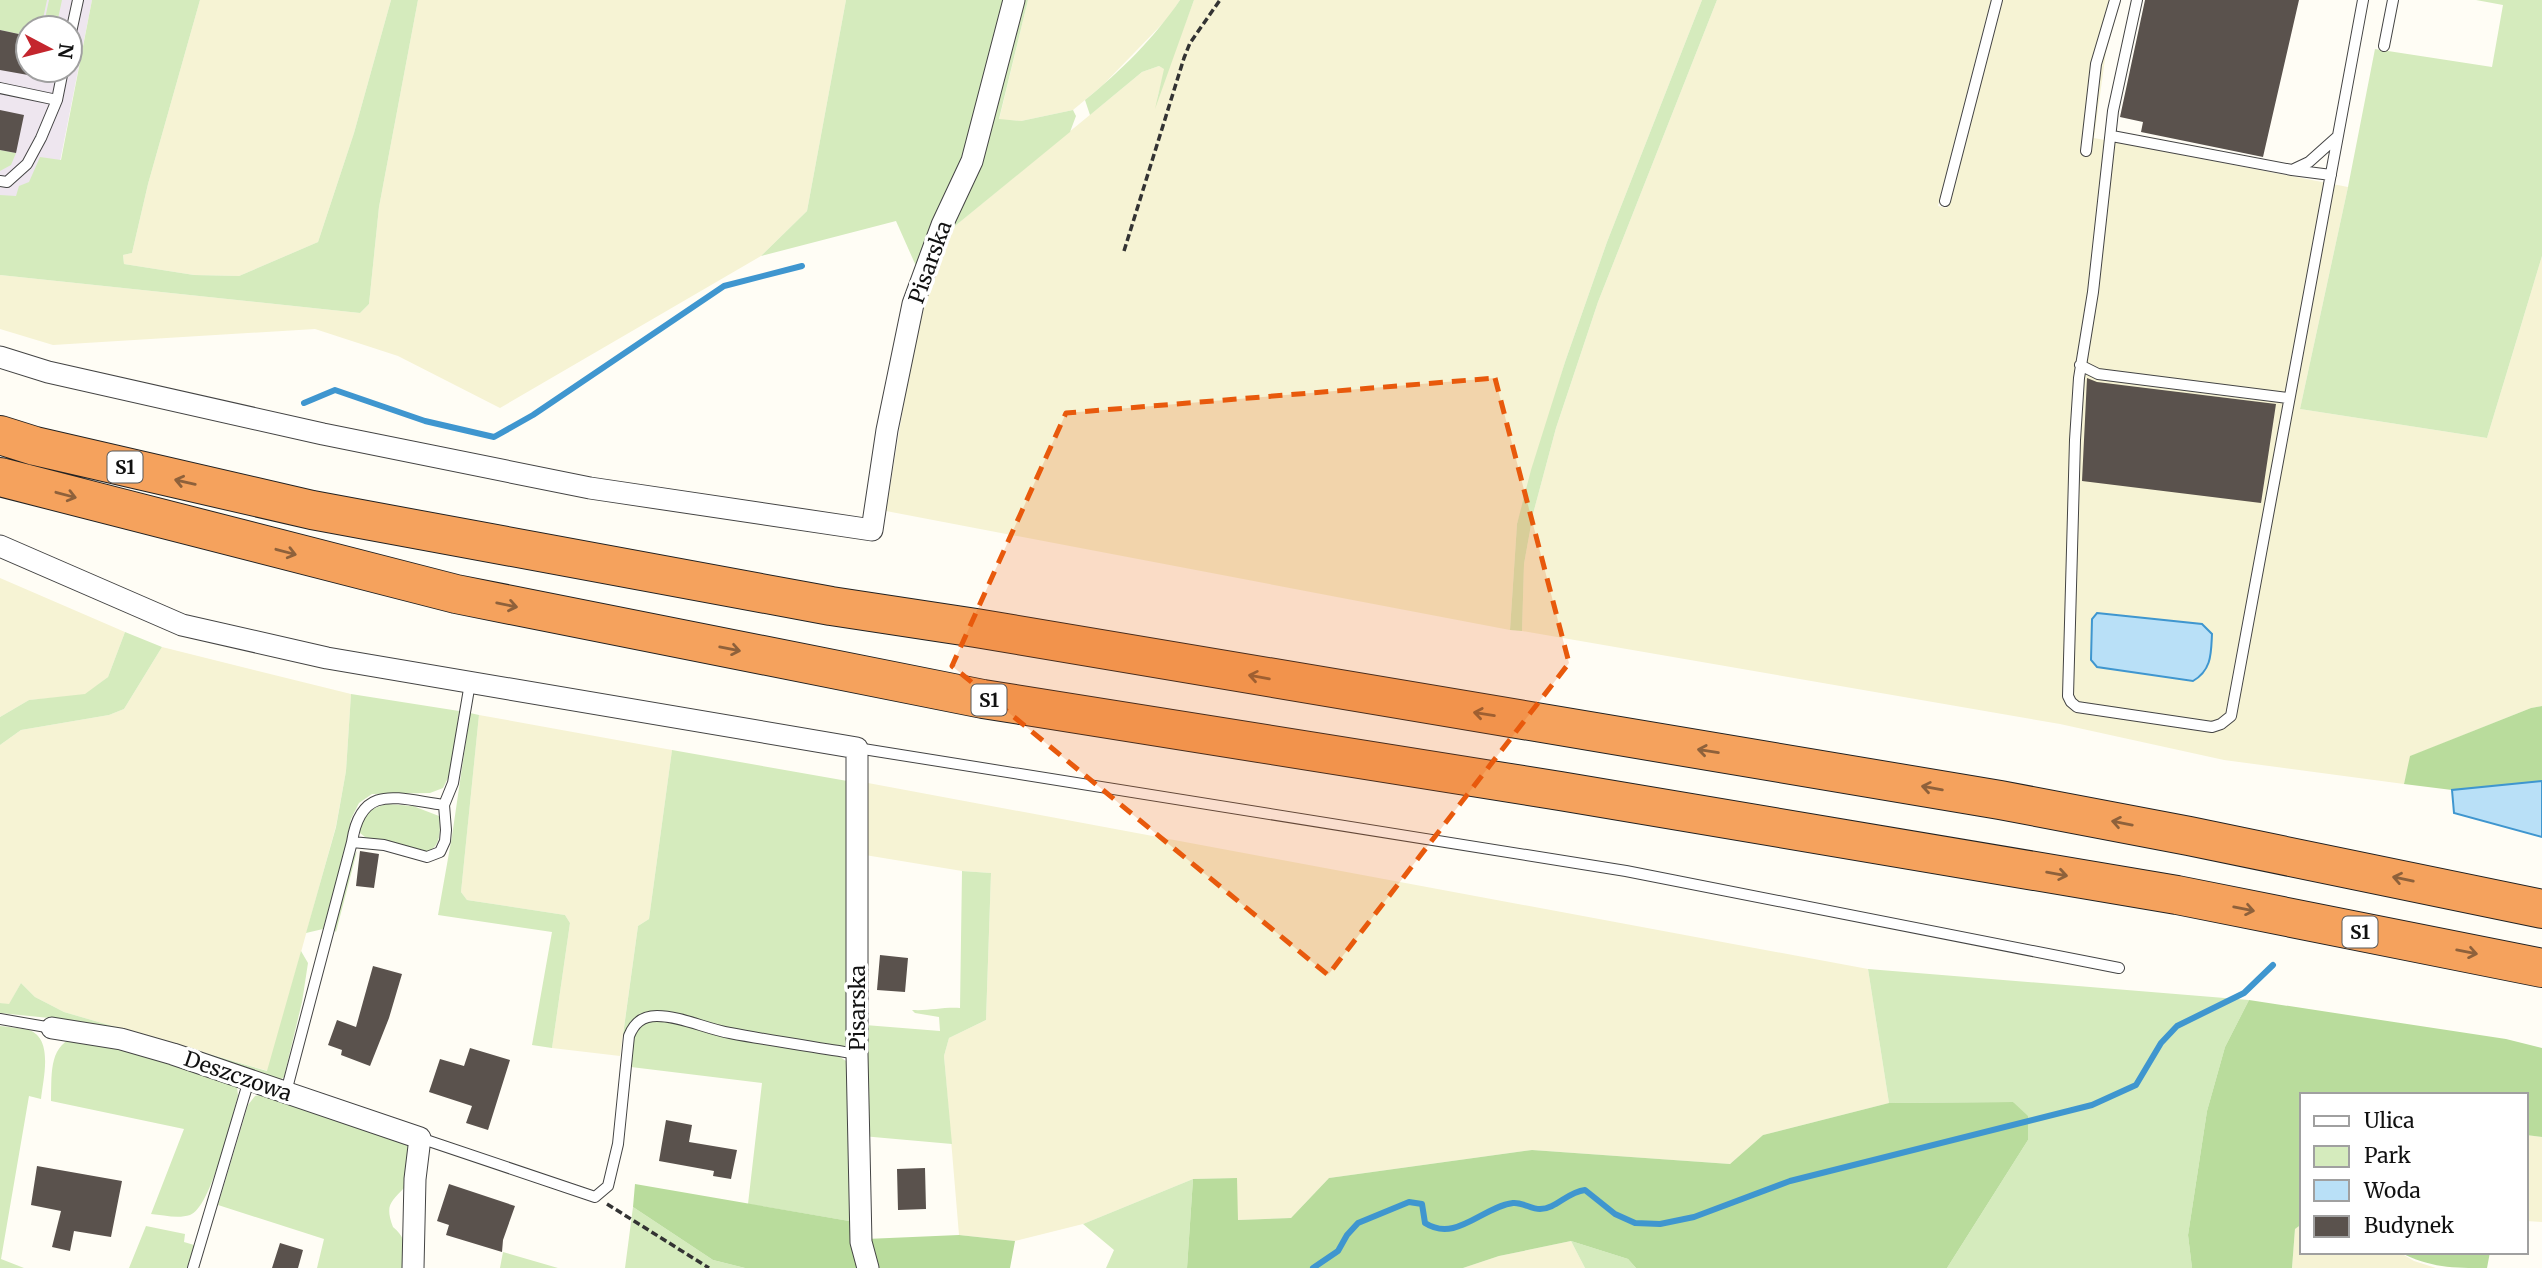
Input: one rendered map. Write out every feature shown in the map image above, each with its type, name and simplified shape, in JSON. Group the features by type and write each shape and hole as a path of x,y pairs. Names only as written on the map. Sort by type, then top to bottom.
{"highway":[{"name":"S1","path":"0,435 48,449 312,510 831,606 2000,800 2542,909"},
{"name":"S1","path":"0,477 456,594 983,699 1546,789 2164,893 2542,968"}],"street":[{"name":"Pisarska","path":"0,357 48,372 323,434 590,488 872,530 887,430 913,304 942,225 972,161 1014,0"},
{"path":"0,546 182,625 327,658 857,748"},
{"name":"Pisarska","path":"857,748 857,1054 861,1242 868,1268"},
{"name":"Deszczowa","path":"52,1028 121,1039 173,1054 420,1138"},
{"path":"413,1268 415,1180 420,1138"}],"lane":[{"path":"1945,201 1997,0"},
{"path":"2086,151 2096,64 2115,0"},
{"path":"2137,0 2117,89 2088,326 2080,365 2075,440 2068,696 2077,706 2212,727 2231,716 2363,0"},
{"path":"2384,46 2393,0"},
{"path":"0,181 7,182 27,164 57,100 60,84"},
{"path":"0,88 57,100"},
{"path":"2112,136 2292,170 2331,174"},
{"path":"2292,170 2309,162 2337,137"},
{"path":"2080,365 2098,373 2288,398"},
{"path":"352,842 384,845 412,854 435,856 440,852 445,841 444,804 453,783 470,682"},
{"path":"857,748 1626,871 2119,968"},
{"path":"286,1092 358,814 366,805 388,798 444,804"},
{"path":"596,1197 608,1186 618,1144 629,1036 633,1026 642,1019 655,1016 671,1018 728,1033 857,1054"},
{"path":"0,1019 52,1028"},
{"path":"193,1268 249,1080"},
{"name":"Deszczowa","path":"420,1138 596,1197"}],"path":[{"path":"1124,251 1184,58 1190,43 1220,0"},
{"path":"596,1197 709,1268"}],"highlighted area":[{"path":"1495,378 1569,663 1328,975 952,666 1066,413"}],"shaded area":[{"path":"0,0 92,0 84,40 84,14 14,14 14,84 75,84 39,268 0,264"},
{"path":"200,0 391,0 354,133 318,242 239,276 194,275 124,264 123,255 132,253 148,184"},
{"path":"418,0 846,0 807,211 761,256 500,408 398,356 315,329 53,345 0,329 0,275 360,313 369,304 379,207"},
{"path":"1028,0 1180,0 1168,18 1103,85 1073,110 1021,121 999,120"},
{"path":"1194,0 1702,0 1607,242 1565,362 1517,524 1510,630 886,511 913,348 944,235 1142,72 1159,66 1165,69 1157,99"},
{"path":"1717,0 1991,0 1938,206 1947,208 2003,0 2121,0 2106,52 2094,138 2348,187 2300,409 2487,438 2542,256 2542,706 2411,756 2404,784 2224,760 2060,724 1522,631 1524,564 1533,514 1556,428 1598,302"},
{"path":"0,578 125,632 108,677 85,695 29,700 0,717"},
{"path":"162,647 351,694 346,771 336,826 268,1071 64,1012 35,997 21,983 9,1005 0,1003 0,745 21,730 109,715 124,709"},
{"path":"479,715 672,750 649,919 638,926 620,1056 552,1048 570,923 565,915 467,900 461,892"},
{"path":"868,783 1868,969 1889,1103 1763,1135 1730,1164 1532,1150 1329,1178 1291,1218 1237,1220 1237,1178 1193,1179 1083,1224 1015,1241 959,1235 944,1056 949,1038 986,1020 991,873 962,871 865,855"},
{"path":"2528,1135 2542,1137 2542,1222 2528,1221"},
{"path":"2300,1225 2300,1254 2402,1254 2436,1268 2292,1268 2295,1229"},
{"path":"1571,1241 1585,1268 1463,1268 1499,1256"}],"green space":[{"path":"0,0 47,0 44,14 14,14 14,33 0,30"},
{"path":"49,0 62,0 59,14 46,14"},
{"path":"92,0 200,0 148,184 132,253 123,255 124,264 194,275 239,276 318,242 354,133 391,0 418,0 379,207 369,304 360,313 0,275 0,195 16,196 19,186 29,182 40,157 61,160 76,84 84,84 84,41"},
{"path":"846,0 1008,0 964,165 916,266 896,221 761,256 807,211"},
{"path":"1018,0 1028,0 999,119 1021,121 1073,110 1076,116 1070,132 944,235"},
{"path":"1180,0 1194,0 1155,109 1164,69 1159,66 1142,72 1090,115 1085,100 1136,53"},
{"path":"1702,0 1717,0 1598,302 1556,428 1533,514 1524,564 1522,631 1510,630 1517,524 1531,470 1607,242"},
{"path":"2476,0 2542,0 2542,256 2487,438 2300,409 2375,49 2492,67 2503,5"},
{"path":"0,150 16,153 11,165 0,171"},
{"path":"125,632 162,647 124,709 109,715 21,730 0,745 0,717 29,700 85,694 108,677"},
{"path":"351,694 459,711 451,772 443,788 430,793 372,794 359,803 351,819 323,929 306,933 336,827 346,771"},
{"path":"2542,706 2542,781 2452,790 2404,784 2410,756"},
{"path":"470,713 479,715 461,892 467,900 565,915 570,923 552,1048 532,1045 552,932 438,915"},
{"path":"672,750 853,782 850,1047 735,1029 672,1013 630,1023 623,1035 638,926 649,919"},
{"path":"388,804 413,806 439,816 440,834 436,846 428,851 405,850 360,833 364,817 377,807"},
{"path":"357,851 336,932 333,929"},
{"path":"962,871 991,873 986,1020 949,1038 944,1056 952,1144 862,1136 865,1025 940,1031 939,1017 915,1013 912,1010 960,1008"},
{"path":"301,951 308,963 302,1002 284,1077 278,1082 59,1019 0,1013 0,1003 9,1004 21,983 35,997 64,1012 267,1071"},
{"path":"1868,969 2249,1000 2225,1047 2207,1111 2188,1235 2192,1268 1947,1268 2028,1140 2013,1102 1889,1103"},
{"path":"2249,1000 2506,1039 2542,1048 2542,1137 2528,1135 2528,1093 2300,1093 2300,1225 2295,1229 2292,1268 2192,1268 2188,1235 2207,1111 2225,1047"},
{"path":"656,1020 837,1055 849,1063 855,1222 748,1204 762,1083 631,1067 634,1032 648,1021"},
{"path":"0,1026 29,1030 37,1035 42,1042 45,1060 41,1099 29,1096 1,1259 24,1268 0,1268"},
{"path":"73,1038 126,1049 237,1086 238,1096 213,1180 198,1209 190,1215 176,1217 151,1214 184,1129 51,1101 55,1056 65,1042"},
{"path":"264,1094 410,1142 405,1187 389,1209 393,1227 403,1241 405,1268 317,1268 324,1239 218,1205 248,1105 255,1096"},
{"path":"2013,1102 2028,1116 2028,1140 1947,1268 1636,1268 1628,1259 1571,1241 1499,1256 1463,1268 1187,1268 1193,1179 1237,1178 1238,1220 1291,1218 1329,1178 1532,1150 1730,1164 1763,1135 1889,1103"},
{"path":"1193,1179 1187,1268 1106,1268 1114,1250 1083,1224"},
{"path":"635,1184 855,1222 863,1268 745,1268 713,1260 633,1207"},
{"path":"633,1207 713,1260 745,1268 625,1268"},
{"path":"146,1226 185,1234 184,1242 194,1245 187,1268 129,1268"},
{"path":"959,1235 1015,1241 1010,1268 874,1268 866,1239"},
{"path":"1571,1241 1628,1259 1636,1268 1585,1268"},
{"path":"503,1252 558,1268 500,1268"},
{"path":"2404,1254 2490,1254 2487,1268 2442,1266"}],"water":[{"path":"2097,613 2202,624 2212,634 2211,654 2204,672 2193,681 2097,667 2091,660 2092,619"},
{"path":"2542,781 2542,837 2454,813 2452,790"}],"building":[{"path":"2145,0 2299,0 2263,157 2141,132 2143,122 2120,117"},
{"path":"0,30 14,33 14,72 0,70"},
{"path":"0,110 24,115 16,153 0,150"},
{"path":"2087,378 2097,382 2276,404 2261,503 2082,481"},
{"path":"360,851 379,854 374,888 356,886"},
{"path":"880,955 908,958 905,992 877,990"},
{"path":"373,966 402,974 389,1018 370,1066 341,1055 342,1050 328,1045 337,1020 356,1027"},
{"path":"470,1048 510,1060 488,1130 466,1123 472,1106 429,1092 440,1059 464,1066"},
{"path":"666,1120 692,1125 689,1142 737,1150 731,1179 713,1176 714,1171 659,1161"},
{"path":"37,1166 122,1181 111,1237 74,1231 70,1251 52,1247 61,1211 31,1205"},
{"path":"925,1168 926,1209 898,1210 897,1169"},
{"path":"449,1184 515,1206 503,1240 502,1252 446,1235 449,1225 437,1221"},
{"path":"280,1243 303,1250 298,1268 272,1268"}],"waterway":[{"path":"304,403 335,390 425,421 494,437 533,415 724,286 802,266"},
{"path":"1313,1268 1338,1251 1358,1223 1409,1202 1422,1204 1425,1223 1447,1229 1458,1227 1502,1206 1516,1203 1537,1209 1546,1208 1585,1190 1615,1214 1635,1223 1660,1224 1694,1217 1790,1181 2092,1105 2136,1085 2161,1043 2177,1026 2244,993 2273,965"}]}
